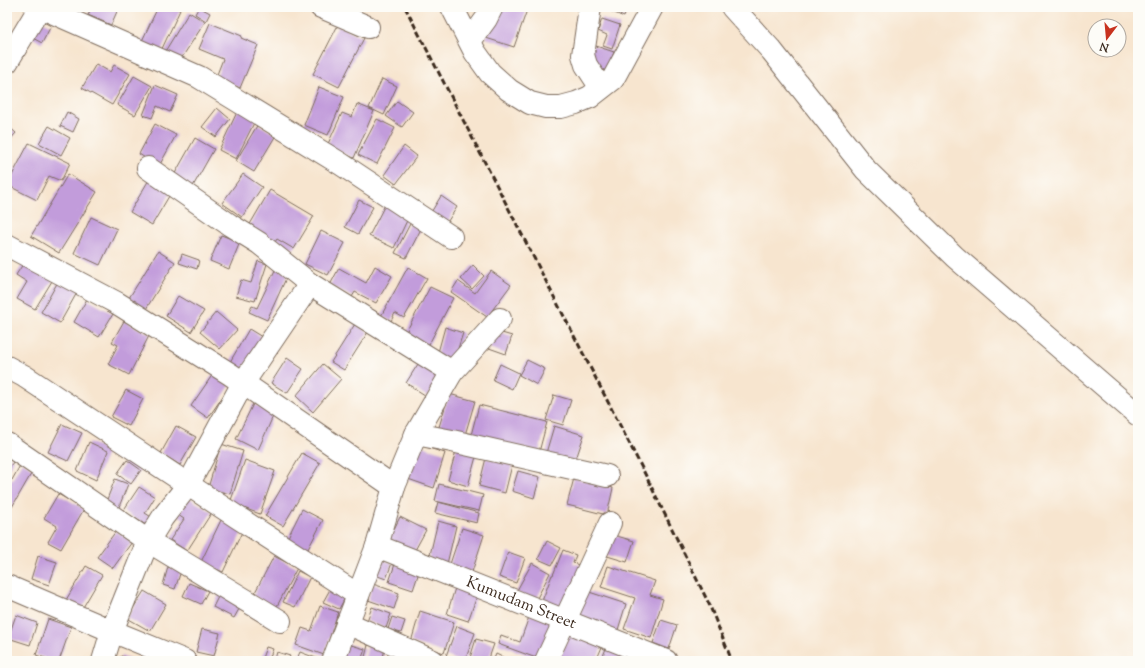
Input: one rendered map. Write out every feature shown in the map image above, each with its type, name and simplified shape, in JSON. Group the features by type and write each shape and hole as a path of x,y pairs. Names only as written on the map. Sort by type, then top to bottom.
{"street":[{"path":"7,62 40,7 199,77 341,164 451,237"},
{"path":"321,7 368,26"},
{"path":"452,7 475,52 490,73 509,90 530,103 546,107 561,107 576,103 590,97 612,79 652,7"},
{"path":"470,42 486,19 492,7"},
{"path":"590,7 583,55 586,65 601,88"},
{"path":"732,7 772,51 866,170 955,257 1138,415"},
{"path":"148,168 259,243 310,284 452,372"},
{"path":"7,245 117,303 230,374 394,487"},
{"path":"103,661 112,631 148,541 188,485 243,383 310,284"},
{"path":"333,661 377,546 394,487 416,434 452,372 500,319"},
{"path":"7,367 24,376 188,485 358,594"},
{"path":"416,434 607,476"},
{"path":"7,444 148,541 280,621"},
{"path":"546,661 610,523"},
{"name":"Kumudam Street","path":"377,546 666,661"},
{"path":"7,586 185,661"},
{"path":"347,623 433,661"}],"building":[{"path":"92,7 119,7 111,25 88,15"},
{"path":"158,7 174,7 180,10 160,53 141,43"},
{"path":"199,7 210,13 206,21 195,14"},
{"path":"497,7 528,7 514,47 486,38"},
{"path":"601,7 628,7 624,17"},
{"path":"189,12 205,22 179,62 164,53"},
{"path":"38,19 51,26 42,43 29,36"},
{"path":"602,19 620,25 612,49 603,46 607,35 598,31"},
{"path":"210,23 242,36 241,38 258,45 240,88 216,77 223,59 199,49"},
{"path":"338,25 364,38 339,87 313,74"},
{"path":"593,45 614,52 607,71 586,64"},
{"path":"96,64 110,72 114,65 130,74 112,105 82,88"},
{"path":"134,76 152,86 135,115 117,105"},
{"path":"382,79 397,86 384,115 369,108"},
{"path":"155,85 178,95 170,112 157,106 152,118 143,115"},
{"path":"319,87 344,97 328,135 304,125"},
{"path":"397,101 413,112 402,127 386,116"},
{"path":"357,104 374,111 354,158 327,146 342,113 352,117"},
{"path":"217,108 230,119 216,137 202,127"},
{"path":"239,108 257,117 236,159 219,150"},
{"path":"67,112 79,119 73,132 60,126"},
{"path":"377,119 395,128 377,164 358,155"},
{"path":"155,124 176,135 158,168 139,154"},
{"path":"258,124 276,135 254,172 236,161"},
{"path":"7,125 16,133 7,143"},
{"path":"49,126 70,138 61,155 39,143"},
{"path":"195,138 214,149 192,188 173,177"},
{"path":"29,143 70,163 61,181 49,176 37,200 7,185"},
{"path":"404,146 417,156 396,184 384,175"},
{"path":"68,174 97,192 59,253 31,236"},
{"path":"243,174 262,187 242,217 222,203"},
{"path":"150,178 172,191 152,225 130,212"},
{"path":"270,190 314,216 294,249 277,239 275,242 249,226"},
{"path":"441,196 457,207 446,224 430,214"},
{"path":"359,200 373,207 358,234 345,227"},
{"path":"387,201 411,212 394,248 369,236"},
{"path":"91,217 117,229 100,265 74,253"},
{"path":"411,222 422,227 406,258 395,253"},
{"path":"321,231 345,243 328,275 305,264"},
{"path":"221,235 240,242 229,269 210,261"},
{"path":"158,251 175,262 146,309 129,298"},
{"path":"182,254 199,260 197,269 179,263"},
{"path":"25,261 55,276 35,309 17,299 27,282 16,275"},
{"path":"258,261 267,264 255,301 236,296 241,280 251,283"},
{"path":"473,265 484,276 472,289 461,279"},
{"path":"375,266 392,276 376,303 355,292 352,297 330,285 339,268 366,283"},
{"path":"408,267 427,278 404,318 395,313 391,321 381,316"},
{"path":"276,268 288,274 267,320 249,312 252,306 257,308"},
{"path":"491,271 511,285 487,317 451,292 458,281 475,293"},
{"path":"60,278 79,289 60,323 41,312"},
{"path":"430,287 453,298 428,346 405,334"},
{"path":"178,296 204,311 191,332 166,316"},
{"path":"87,299 113,314 99,337 74,322"},
{"path":"216,312 237,330 220,349 200,332"},
{"path":"124,321 150,334 129,375 108,364 118,345 112,342"},
{"path":"355,324 368,332 344,370 331,362"},
{"path":"445,327 463,333 454,361 437,356"},
{"path":"249,329 262,337 243,369 230,362"},
{"path":"495,331 512,336 506,354 489,348"},
{"path":"287,358 303,369 287,393 271,383"},
{"path":"527,360 545,369 537,385 519,375"},
{"path":"323,364 341,379 313,412 296,396"},
{"path":"418,364 441,378 428,397 406,383"},
{"path":"500,364 519,373 512,389 493,380"},
{"path":"213,374 230,386 208,418 191,406"},
{"path":"126,390 143,399 129,426 111,417"},
{"path":"449,394 475,401 465,435 439,427"},
{"path":"554,395 571,400 563,425 546,420"},
{"path":"253,404 274,414 258,450 236,439"},
{"path":"479,405 547,422 539,452 471,435"},
{"path":"62,424 82,433 68,461 48,452"},
{"path":"176,426 196,437 180,465 161,453"},
{"path":"554,426 584,435 575,462 546,453"},
{"path":"89,442 108,451 96,480 77,471"},
{"path":"221,444 243,451 230,494 208,488"},
{"path":"419,445 445,453 434,488 408,479"},
{"path":"457,447 477,453 468,486 448,480"},
{"path":"302,453 320,463 283,526 265,516"},
{"path":"7,455 14,461 7,470"},
{"path":"486,458 512,465 505,493 479,486"},
{"path":"127,460 141,470 131,484 117,474"},
{"path":"245,460 275,471 260,514 230,503"},
{"path":"22,462 34,469 12,507 7,504 7,477 12,480"},
{"path":"518,471 540,477 534,498 512,491"},
{"path":"574,478 613,488 607,515 567,505"},
{"path":"115,479 128,484 117,512 104,507"},
{"path":"439,484 483,495 479,511 435,501"},
{"path":"139,487 155,497 145,513 156,520 151,528 123,511"},
{"path":"58,494 84,509 61,549 48,542 57,526 44,518"},
{"path":"189,498 212,512 187,551 170,540 184,519 178,515"},
{"path":"438,502 479,513 477,523 435,513"},
{"path":"302,509 323,520 307,551 286,541"},
{"path":"400,517 426,530 414,552 389,539"},
{"path":"221,520 243,530 223,572 201,562"},
{"path":"438,521 456,526 447,564 429,559"},
{"path":"462,528 484,535 471,575 449,567"},
{"path":"116,531 132,542 113,568 97,557"},
{"path":"610,534 634,541 627,562 604,555"},
{"path":"547,541 561,548 552,565 538,559"},
{"path":"563,550 576,555 573,563 585,567 561,609 542,601"},
{"path":"508,552 525,558 516,583 499,577"},
{"path":"38,556 57,562 49,585 31,579"},
{"path":"274,556 297,568 276,608 253,596"},
{"path":"381,559 392,563 386,579 375,575"},
{"path":"532,563 550,573 535,602 516,592"},
{"path":"395,564 419,572 413,590 389,582"},
{"path":"86,566 102,575 82,609 66,600"},
{"path":"608,566 655,581 650,595 663,599 651,638 624,629 635,598 601,587"},
{"path":"168,567 181,571 175,589 163,585"},
{"path":"298,571 310,577 295,607 283,602"},
{"path":"189,583 208,591 201,604 183,596"},
{"path":"333,584 348,592 339,609 323,602"},
{"path":"373,584 399,593 394,609 368,600"},
{"path":"455,588 477,596 468,621 447,614"},
{"path":"583,590 626,604 617,633 574,619"},
{"path":"144,591 166,604 150,631 127,618"},
{"path":"221,591 243,602 234,618 213,607"},
{"path":"320,606 338,612 324,655 296,645 302,628 311,631"},
{"path":"372,607 391,614 386,628 367,621"},
{"path":"420,611 454,622 444,653 411,642"},
{"path":"530,614 552,622 539,659 498,644 501,635 520,642"},
{"path":"16,615 37,623 30,645 8,638"},
{"path":"392,617 405,621 401,633 388,629"},
{"path":"48,619 71,627 59,661 54,661 36,655"},
{"path":"661,620 677,625 669,649 653,643"},
{"path":"457,626 475,633 465,661 459,661 446,656"},
{"path":"202,629 220,633 214,656 196,652"},
{"path":"569,634 602,647 596,661 558,661"},
{"path":"476,639 494,644 488,661 469,661"},
{"path":"341,642 365,649 361,661 352,661 337,656"},
{"path":"368,645 385,649 382,661 364,661"},
{"path":"607,646 632,654 630,661 601,661"},
{"path":"266,647 273,649 269,659 275,661 261,661"},
{"path":"277,652 290,656 288,661 275,659"},
{"path":"300,652 324,661 296,661"},
{"path":"496,654 511,661 493,661"},
{"path":"121,656 138,661 120,661"}],"railway":[{"path":"405,7 644,472 709,604 732,661"}]}
